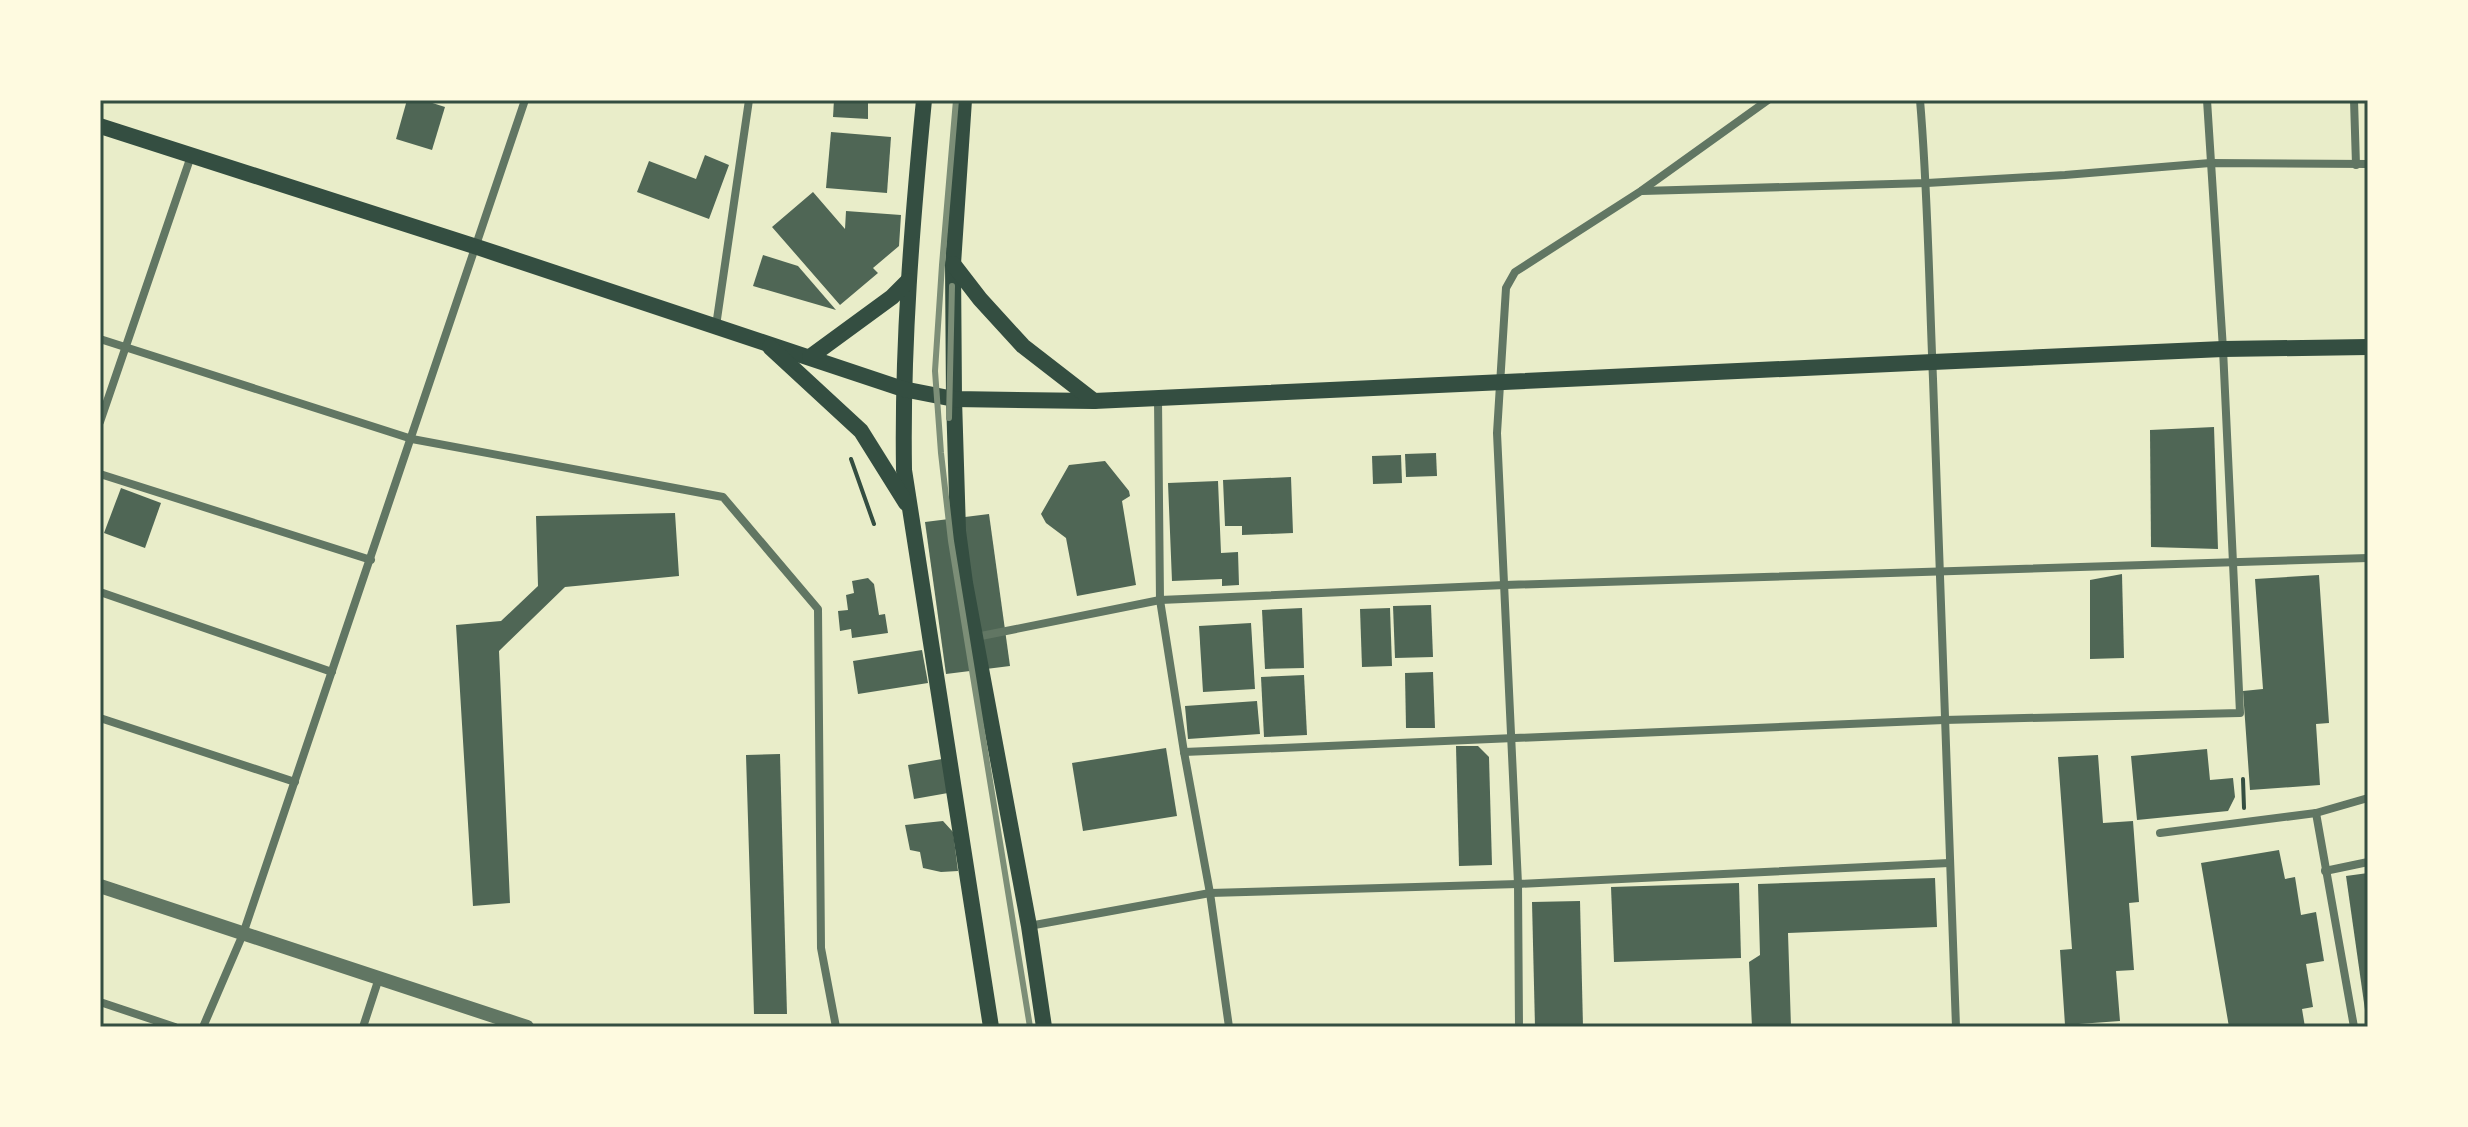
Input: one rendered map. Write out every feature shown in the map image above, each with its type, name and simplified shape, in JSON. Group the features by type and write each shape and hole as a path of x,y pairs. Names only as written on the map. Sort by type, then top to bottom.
{"main road":[{"path":"924,100 908,281 903,389 904,470 991,1027"},
{"path":"964,100 953,264 958,531 1029,926 1044,1027"},
{"path":"100,126 903,389 954,399 1158,399 2223,349 2368,347"},
{"path":"953,264 1023,346 1094,401"},
{"path":"810,357 892,297 908,281"},
{"path":"766,343 861,431 911,511"}],"street":[{"path":"203,1027 243,934 525,100"},
{"path":"716,326 749,100"},
{"path":"1519,1027 1518,884 1497,433 1506,288 1515,272 1641,191 1768,100"},
{"path":"1920,100 1927,183 1956,1027"},
{"path":"1184,752 1944,720 2240,713 2223,349 2207,100"},
{"path":"2354,100 2356,165"},
{"path":"100,422 191,156"},
{"path":"1641,191 1927,183 2210,163 2368,164"},
{"path":"100,339 412,439 723,497 818,609 821,948 836,1027"},
{"path":"1158,399 1160,600 1210,893 1229,1027"},
{"path":"100,474 371,560"},
{"path":"976,637 1160,600 1505,585 2368,558"},
{"path":"100,592 332,672"},
{"path":"100,718 295,782"},
{"path":"2160,833 2316,813 2368,798"},
{"path":"2316,813 2354,1027"},
{"path":"2325,871 2368,862"},
{"path":"1029,926 1210,893 1518,884 1949,863"},
{"path":"100,886 527,1027"},
{"path":"363,1027 379,978"},
{"path":"100,1002 175,1027"}],"path":[{"path":"851,459 874,524"},
{"path":"2243,779 2245,822"}],"building":[{"path":"407,100 423,100 445,107 432,150 396,139"},
{"path":"834,100 868,100 868,119 833,117"},
{"path":"831,132 891,137 887,193 826,188"},
{"path":"705,155 729,165 709,219 637,192 649,161 696,179"},
{"path":"813,192 845,229 846,211 901,215 899,246 873,268 878,273 840,305 772,227"},
{"path":"763,255 798,266 836,310 753,286"},
{"path":"2214,427 2218,549 2151,547 2150,430"},
{"path":"1436,453 1437,476 1406,477 1405,454"},
{"path":"1401,455 1402,483 1373,484 1372,456"},
{"path":"1105,461 1129,491 1130,496 1122,501 1136,585 1077,596 1066,538 1046,523 1041,514 1069,465"},
{"path":"1291,477 1293,533 1242,535 1242,526 1225,526 1223,480"},
{"path":"1218,481 1221,553 1238,552 1239,585 1222,586 1222,579 1172,581 1168,483"},
{"path":"121,488 161,503 145,548 104,533"},
{"path":"675,513 679,576 565,587 499,651 510,903 473,906 456,625 501,621 538,586 536,516"},
{"path":"989,514 1010,666 946,674 925,522"},
{"path":"2122,574 2124,658 2090,659 2090,580"},
{"path":"2319,575 2329,723 2316,724 2320,785 2250,790 2243,691 2263,689 2255,579"},
{"path":"868,578 874,584 879,615 885,614 888,633 852,638 851,629 840,631 838,611 848,610 846,595 854,593 852,581"},
{"path":"1431,605 1433,657 1395,658 1393,606"},
{"path":"1302,608 1304,668 1265,669 1262,610"},
{"path":"1390,608 1392,666 1362,667 1360,609"},
{"path":"1251,623 1255,689 1203,692 1199,626"},
{"path":"922,650 928,683 858,694 853,661"},
{"path":"1433,672 1435,728 1406,728 1405,673"},
{"path":"1304,675 1307,735 1264,737 1261,677"},
{"path":"1257,701 1260,734 1188,739 1185,706"},
{"path":"1456,746 1478,746 1489,757 1492,865 1459,866"},
{"path":"1166,748 1177,816 1083,831 1072,763"},
{"path":"2207,749 2210,780 2233,778 2235,797 2228,811 2137,820 2131,756"},
{"path":"780,754 787,1014 754,1014 746,755"},
{"path":"2098,755 2103,823 2133,821 2139,902 2129,903 2134,970 2116,971 2120,1021 2065,1025 2060,950 2072,949 2058,757"},
{"path":"942,759 948,793 914,799 908,765"},
{"path":"943,821 953,832 958,871 941,872 923,868 920,852 910,850 905,825"},
{"path":"2279,850 2285,879 2295,877 2301,915 2316,912 2324,961 2306,964 2313,1007 2302,1009 2305,1027 2229,1027 2201,863"},
{"path":"2368,873 2368,1017 2366,1017 2346,876"},
{"path":"1935,878 1937,927 1788,933 1791,1027 1752,1027 1749,962 1760,955 1758,884"},
{"path":"1739,883 1741,958 1614,962 1611,887"},
{"path":"1580,901 1583,1027 1535,1027 1532,902"}],"railway":[{"path":"956,100 935,371 941,453 951,541 1030,1027"},
{"path":"949,418 952,286"}]}
